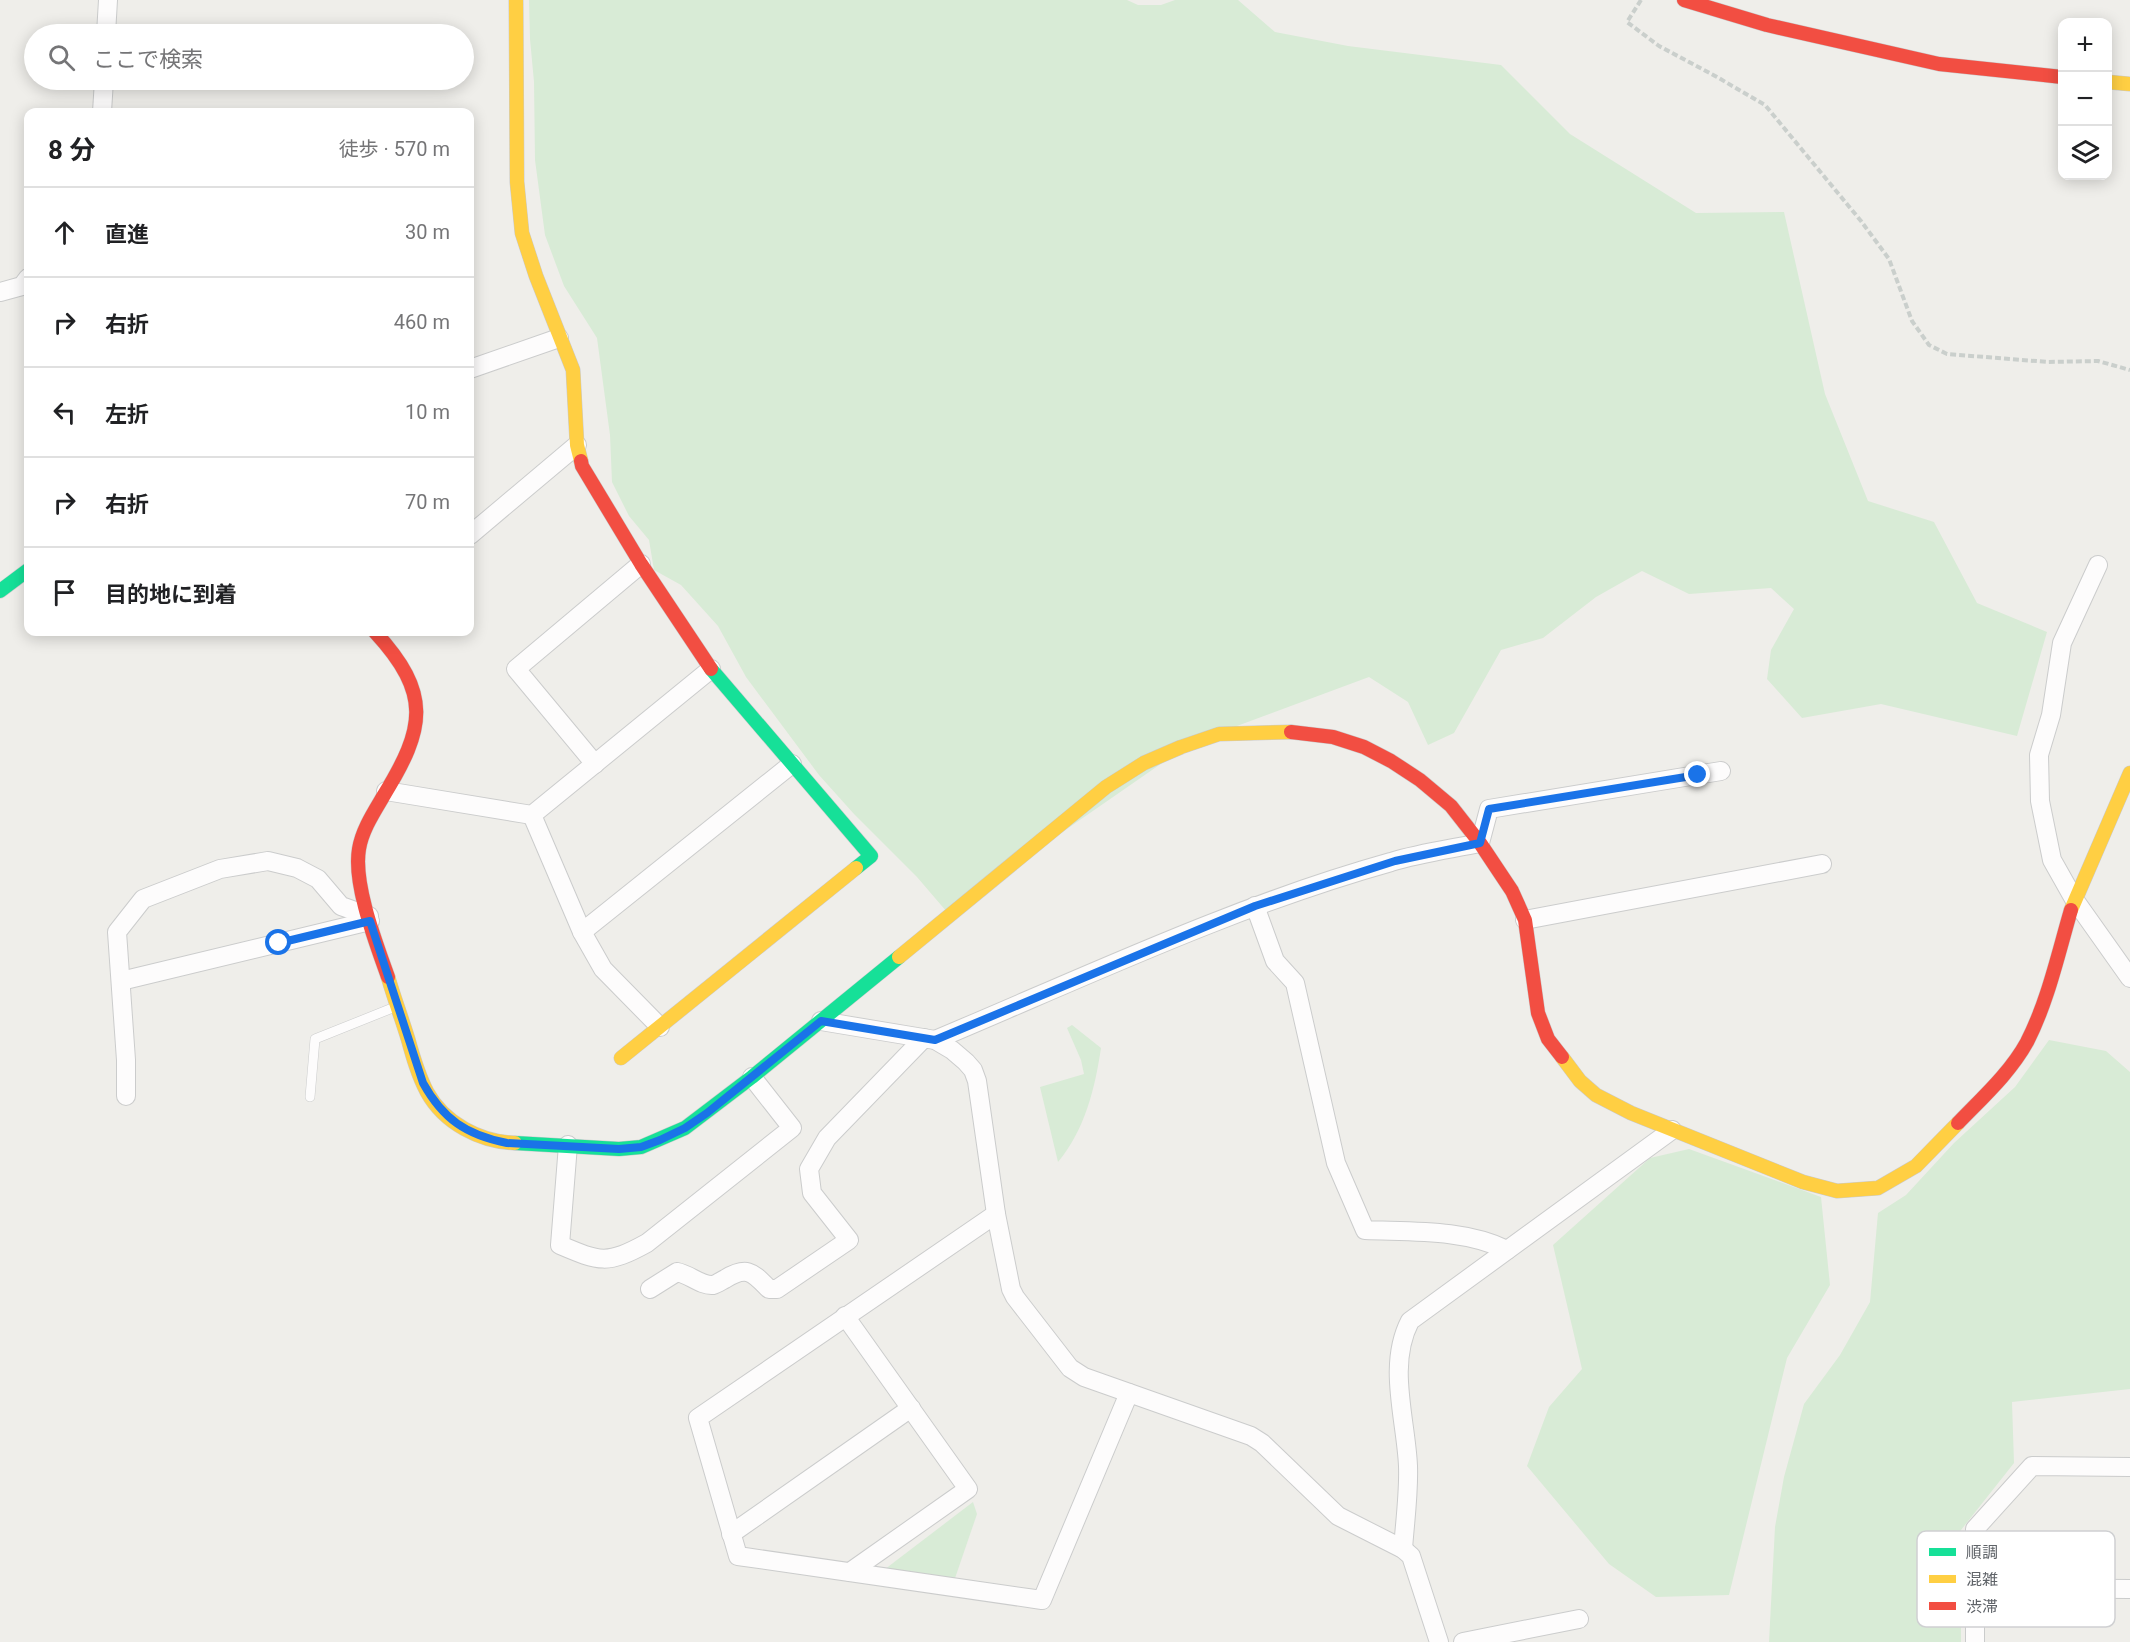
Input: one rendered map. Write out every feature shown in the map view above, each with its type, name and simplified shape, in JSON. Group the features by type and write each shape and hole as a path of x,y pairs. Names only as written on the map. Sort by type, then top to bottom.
{"street":[{"path":"107,24 108,0"},
{"path":"516,0 517,182 522,233 559,338 573,370 577,445 582,465 641,564 711,669 871,856 621,1058"},
{"path":"1684,0 1767,25 1939,64 2058,77"},
{"path":"2112,82 2130,84"},
{"path":"102,108 103,90"},
{"path":"0,292 24,284"},
{"path":"474,368 559,338"},
{"path":"474,532 577,445"},
{"path":"595,764 516,669 641,564"},
{"path":"2098,565 2062,643 2051,715 2038,755 2040,801 2052,860 2074,899 2130,978"},
{"path":"0,591 24,573"},
{"path":"379,636 400,660 412,688 416,705 416,730 410,748 362,834 357,873 397,1007 423,1083 432,1100 445,1115 463,1128 490,1140 507,1143 619,1149 641,1147 685,1128 752,1077 1106,787 1144,763 1219,734 1296,732 1333,737 1364,747 1420,780 1451,806 1480,843 1512,891 1525,920 1538,1013 1548,1039 1580,1081 1596,1095 1631,1113 1803,1182 1838,1191 1878,1188 1916,1166 2001,1078 2026,1043 2041,1010 2074,899 2130,773"},
{"path":"386,791 532,815 711,669"},
{"path":"582,932 792,764"},
{"path":"1480,843 1489,809 1722,771"},
{"path":"532,815 582,932 603,969 660,1027"},
{"path":"650,1289 677,1272 686,1273 706,1285 715,1285 737,1272 747,1272 753,1274 769,1290 777,1290 849,1240 812,1193 809,1169 827,1138 929,1039 1255,906 1395,861 1480,843"},
{"path":"126,1096 117,932 143,899 220,869 268,861 297,868 318,879 341,906 369,918"},
{"path":"1525,920 1822,864"},
{"path":"1255,906 1275,961 1295,983 1336,1163 1365,1230 1456,1235 1490,1241 1507,1250"},
{"path":"121,981 369,918"},
{"path":"821,1021 929,1039 952,1050 966,1062 973,1070 977,1081 996,1214 1011,1288 1015,1297 1070,1368 1084,1377 1251,1436 1262,1443 1338,1515 1403,1549 1411,1556 1438,1642"},
{"path":"568,1145 560,1245 593,1259 610,1259 628,1253 647,1243 792,1128 752,1077"},
{"path":"1403,1549 1408,1466 1400,1396 1400,1359 1404,1333 1410,1321 1672,1130"},
{"path":"996,1214 698,1418 738,1556 1042,1600 1130,1393"},
{"path":"845,1316 968,1489 850,1572"},
{"path":"731,1534 911,1408"},
{"path":"1975,1531 2032,1466 2130,1467"},
{"path":"1463,1642 1579,1619"},
{"path":"1975,1627 1975,1642"}],"lane":[{"path":"310,1096 315,1039 397,1007"}],"path":[{"path":"1641,0 1627,22 1659,46 1765,105 1839,194 1889,259 1912,321 1929,345 1947,354 2048,362 2098,361 2130,370"}],"green space":[{"path":"529,0 1127,0 1138,5 1161,5 1175,0 1238,0 1275,32 1348,46 1501,65 1570,134 1696,213 1784,212 1825,394 1868,501 1934,522 1977,603 2047,632 2017,736 1881,704 1802,718 1767,679 1771,650 1794,609 1771,588 1689,594 1642,571 1596,597 1543,638 1501,650 1454,733 1428,745 1408,702 1369,677 1191,743 947,912 917,877 819,775 746,677 718,626 681,585 654,570 649,540 629,516 612,482 610,435 597,338 564,286 545,235 535,160 534,82"},
{"path":"1072,1025 1101,1048 1096,1078 1082,1122 1058,1162 1040,1087 1084,1074 1081,1060 1067,1028"},
{"path":"2049,1040 2106,1051 2130,1072 2130,1389 2012,1402 2014,1463 1961,1531 1917,1531 1917,1627 1961,1627 1961,1642 1769,1642 1775,1527 1784,1477 1804,1404 1840,1355 1870,1302 1878,1213 1906,1195 1954,1143 2015,1087"},
{"path":"1689,1149 1821,1197 1830,1285 1787,1358 1729,1595 1656,1597 1609,1564 1527,1466 1549,1407 1582,1369 1553,1245 1650,1158"},
{"path":"973,1502 977,1514 952,1587 876,1576"}],"traffic: fast":[{"path":"0,591 24,573"},
{"path":"711,669 871,856 856,868"},
{"path":"515,1143 619,1149 641,1147 685,1128 752,1077 899,957"}],"traffic: slow":[{"path":"516,0 517,182 522,233 536,276 573,370 577,445 581,461"},
{"path":"2112,82 2130,84"},
{"path":"899,957 1106,787 1144,763 1219,734 1291,732"},
{"path":"2071,910 2130,773"},
{"path":"621,1058 856,868"},
{"path":"388,977 418,1073 434,1103 453,1121 476,1135 515,1143"},
{"path":"1562,1057 1580,1081 1596,1095 1631,1113 1803,1182 1837,1191 1878,1188 1916,1166 1958,1123"}],"traffic: jam":[{"path":"1684,0 1767,25 1939,64 2058,77"},
{"path":"581,461 641,564 711,669"},
{"path":"378,636 406,674 414,693 416,712 408,750 369,821 359,849 359,879 362,896 388,977"},
{"path":"1291,732 1333,737 1364,747 1420,780 1451,806 1480,843 1512,891 1525,920 1538,1013 1548,1039 1562,1057"},
{"path":"1958,1123 2004,1075 2027,1042 2047,994 2071,910"}],"route":[{"path":"279,943 370,921 423,1083 432,1100 445,1115 463,1128 490,1140 507,1143 619,1149 641,1147 685,1128 707,1113 821,1021 935,1040 1255,906 1333,879 1395,861 1480,843 1489,809 1698,775"}]}
